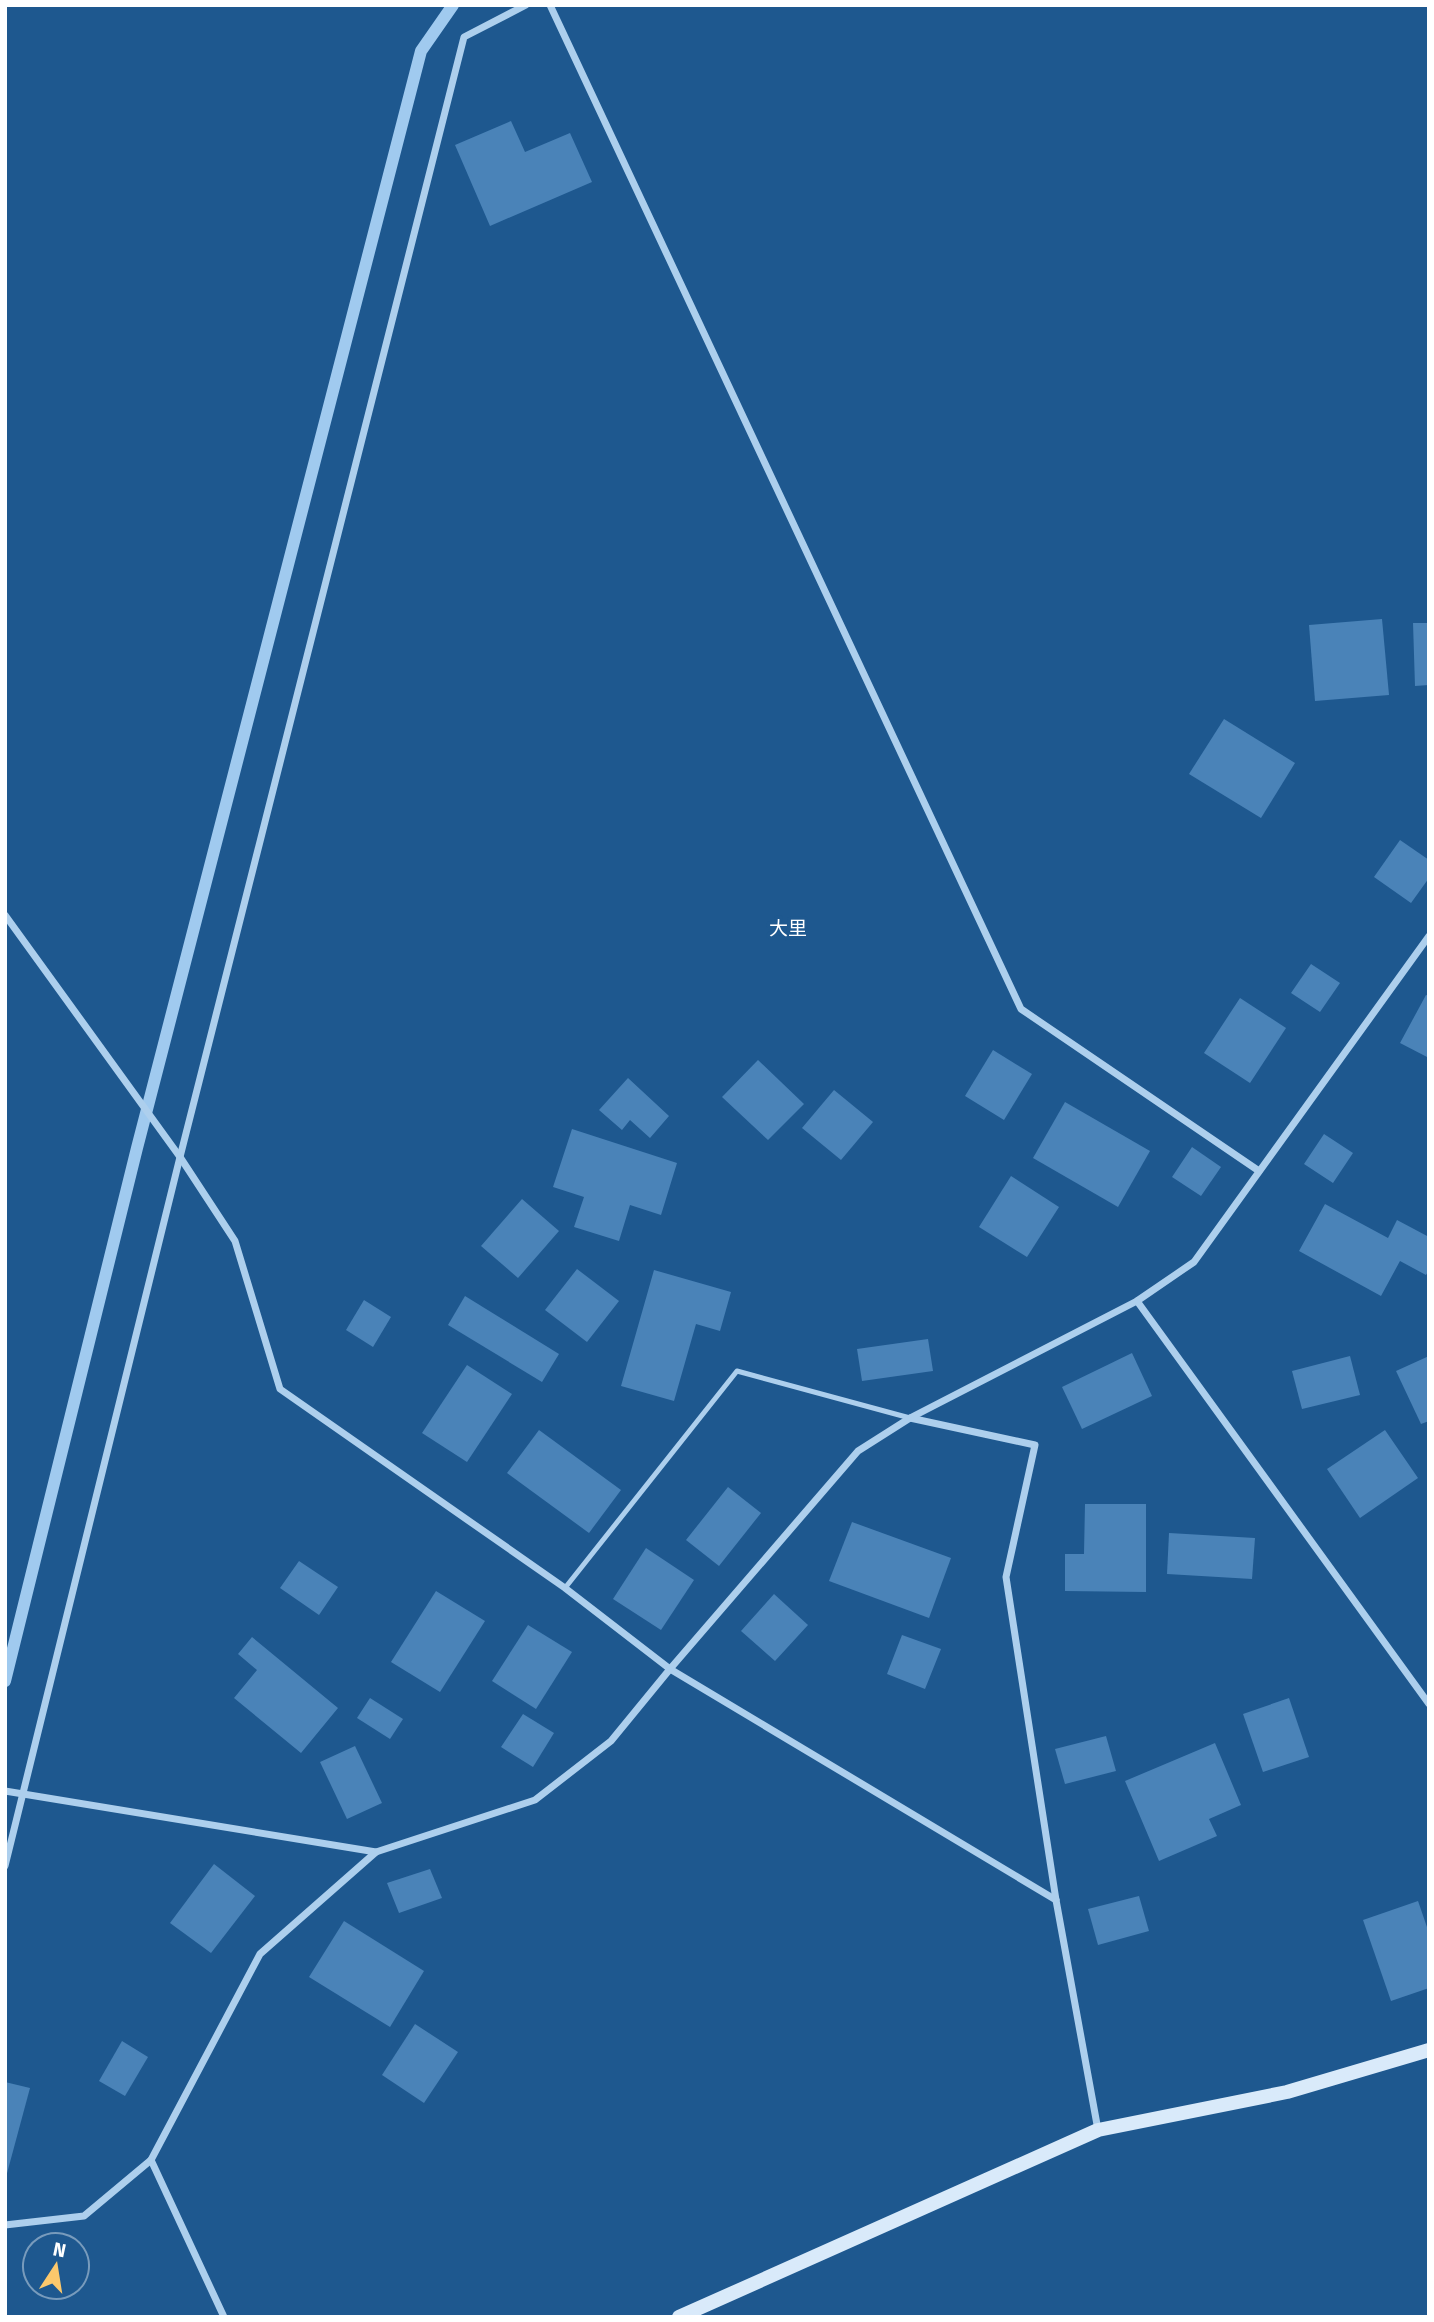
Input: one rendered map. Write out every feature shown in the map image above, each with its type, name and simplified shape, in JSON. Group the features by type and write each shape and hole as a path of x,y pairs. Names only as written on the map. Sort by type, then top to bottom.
{"street":[{"path":"5,1866 180,1157 464,37 526,5"},
{"path":"550,5 1021,1009 1259,1171"},
{"path":"5,915 180,1157 235,1241 280,1389 565,1588 670,1668 1056,1900"},
{"path":"5,2225 83,2216 151,2160 260,1954 376,1852 535,1800 611,1741 670,1668 858,1451 910,1418 1137,1301 1194,1262 1429,936"},
{"path":"1137,1301 1429,1704"},
{"path":"910,1418 1035,1445 1006,1577 1056,1900 1098,2130"},
{"path":"5,1791 376,1852"},
{"path":"679,2317 1098,2130 1287,2092 1429,2050"},
{"path":"151,2160 225,2317"}],"lane":[{"path":"565,1588 737,1371 910,1418"}],"building":[{"path":"511,121 525,152 570,133 592,182 490,226 455,145"},
{"path":"1382,619 1389,695 1315,701 1309,625"},
{"path":"1413,623 1429,623 1429,685 1415,686"},
{"path":"1224,719 1295,763 1261,818 1189,774"},
{"path":"1400,840 1429,860 1429,878 1411,903 1374,877"},
{"path":"1311,964 1340,983 1320,1012 1291,993"},
{"path":"1426,995 1429,996 1429,1058 1400,1043"},
{"path":"1240,998 1286,1028 1250,1083 1204,1053"},
{"path":"993,1050 1032,1074 1004,1120 965,1096"},
{"path":"758,1060 804,1104 768,1140 722,1097"},
{"path":"628,1078 669,1116 650,1138 630,1120 622,1130 599,1110"},
{"path":"834,1090 873,1122 841,1160 802,1128"},
{"path":"1065,1102 1150,1151 1118,1207 1033,1158"},
{"path":"572,1129 677,1163 661,1215 630,1205 619,1241 574,1227 584,1197 553,1187"},
{"path":"1324,1134 1353,1153 1333,1183 1304,1164"},
{"path":"1192,1147 1221,1167 1201,1196 1172,1177"},
{"path":"1011,1176 1059,1207 1027,1257 979,1227"},
{"path":"522,1199 559,1231 518,1278 481,1246"},
{"path":"1325,1204 1388,1238 1397,1220 1429,1237 1429,1270 1426,1275 1400,1261 1381,1296 1299,1251"},
{"path":"577,1269 619,1301 587,1342 545,1310"},
{"path":"654,1270 731,1292 720,1331 696,1324 674,1401 621,1386"},
{"path":"465,1296 559,1354 542,1382 448,1325"},
{"path":"364,1300 391,1317 373,1347 346,1330"},
{"path":"928,1339 933,1371 862,1381 857,1349"},
{"path":"1132,1353 1152,1396 1082,1429 1062,1387"},
{"path":"1350,1356 1360,1395 1302,1409 1292,1371"},
{"path":"1429,1356 1429,1421 1421,1424 1396,1371"},
{"path":"467,1365 512,1394 467,1462 422,1433"},
{"path":"539,1430 621,1490 589,1533 507,1473"},
{"path":"1385,1430 1418,1478 1360,1518 1327,1469"},
{"path":"728,1487 761,1513 719,1566 686,1540"},
{"path":"1085,1504 1146,1504 1146,1592 1065,1591 1065,1554 1084,1554"},
{"path":"852,1522 951,1558 929,1618 829,1581"},
{"path":"1169,1533 1255,1538 1252,1579 1167,1574"},
{"path":"646,1548 694,1580 661,1630 613,1599"},
{"path":"299,1561 338,1587 319,1615 280,1588"},
{"path":"436,1591 485,1621 440,1692 391,1662"},
{"path":"774,1594 808,1625 775,1661 741,1631"},
{"path":"528,1625 572,1652 536,1709 492,1681"},
{"path":"902,1635 941,1649 925,1689 887,1674"},
{"path":"252,1637 338,1708 301,1753 234,1698 257,1670 238,1654"},
{"path":"370,1698 403,1719 390,1739 357,1718"},
{"path":"1289,1698 1309,1757 1263,1772 1243,1714"},
{"path":"523,1714 554,1733 533,1767 501,1747"},
{"path":"1106,1736 1116,1771 1065,1784 1055,1749"},
{"path":"1215,1743 1241,1805 1209,1819 1217,1836 1159,1861 1125,1781"},
{"path":"355,1746 382,1803 347,1819 320,1762"},
{"path":"214,1864 255,1896 211,1953 170,1923"},
{"path":"430,1869 442,1898 399,1913 387,1883"},
{"path":"1139,1896 1149,1931 1098,1945 1088,1909"},
{"path":"1418,1901 1429,1933 1429,1988 1391,2001 1363,1920"},
{"path":"344,1921 424,1971 390,2027 309,1977"},
{"path":"415,2024 458,2052 424,2103 382,2075"},
{"path":"122,2041 148,2057 125,2096 99,2081"},
{"path":"5,2082 30,2088 6,2177 5,2177"}],"waterway":[{"path":"5,1681 137,1148 421,51 453,5"}],"district":[{"name":"大里","path":"788,928"}]}
